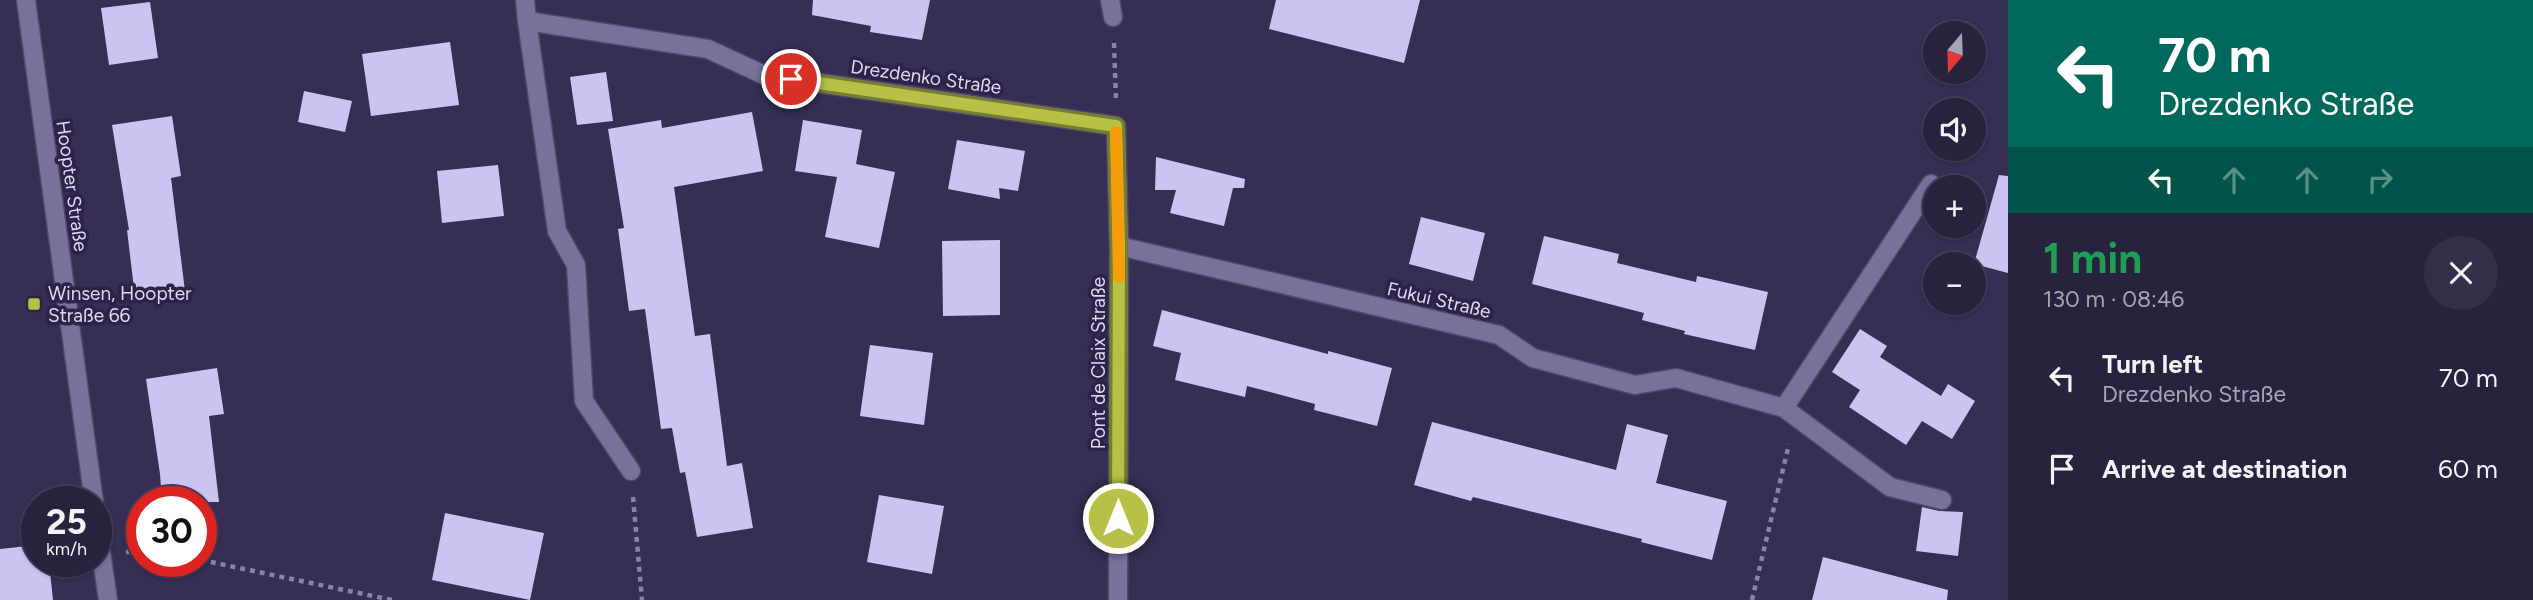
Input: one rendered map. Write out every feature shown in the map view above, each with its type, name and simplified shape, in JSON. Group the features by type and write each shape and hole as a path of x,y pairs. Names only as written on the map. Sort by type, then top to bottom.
{"street":[{"name":"Hoopter Straße","path":"26,0 92,486"},
{"path":"525,0 557,231 576,265 584,401 631,471"},
{"name":"Drezdenko Straße","path":"527,21 708,49 764,75 1116,126"},
{"name":"Pont de Claix Straße","path":"1116,126 1119,246 1118,600"},
{"path":"1784,408 1923,196"},
{"name":"Fukui Straße","path":"1119,246 1499,335 1533,358 1634,385 1676,378 1784,408 1890,487 1942,500"},
{"path":"105,577 108,600"}],"path":[{"path":"1111,8 1116,126"},
{"path":"1752,600 1791,435 1784,408"},
{"path":"631,471 642,600"},
{"path":"217,562 392,600"}],"building":[{"path":"813,0 930,0 922,40 870,32 871,26 812,15"},
{"path":"1276,0 1420,0 1404,63 1269,29"},
{"path":"150,2 158,58 109,65 101,8"},
{"path":"450,42 459,105 371,116 362,54"},
{"path":"606,72 613,121 577,125 570,77"},
{"path":"304,91 352,101 345,132 298,122"},
{"path":"752,112 763,171 674,187 695,336 710,334 727,466 742,463 753,528 697,537 685,472 680,473 672,428 661,429 645,309 629,311 618,229 624,228 608,129 661,120 662,128"},
{"path":"172,116 181,176 171,178 185,291 135,297 129,230 112,125"},
{"path":"803,120 862,130 856,164 895,172 879,248 825,237 837,177 795,171"},
{"path":"957,140 1025,151 1018,191 999,188 1000,199 948,189"},
{"path":"1156,157 1245,179 1244,188 1233,188 1224,226 1170,213 1176,190 1155,190"},
{"path":"498,165 504,216 442,223 437,171"},
{"path":"1999,175 2008,176 2008,273 1986,267 1986,252 1977,252 1981,238 1986,238 1986,221"},
{"path":"1421,217 1485,233 1473,281 1409,264"},
{"path":"1544,236 1619,254 1617,263 1696,282 1697,276 1768,292 1755,350 1684,334 1685,331 1642,320 1644,313 1532,284"},
{"path":"1000,240 1000,315 943,316 942,241"},
{"path":"1162,310 1392,368 1377,426 1314,410 1315,404 1247,386 1245,397 1175,380 1181,353 1153,346"},
{"path":"1860,329 1887,346 1880,357 1941,396 1948,384 1975,401 1952,439 1922,421 1906,445 1849,407 1860,390 1832,372"},
{"path":"870,345 933,353 924,425 860,416"},
{"path":"217,368 224,414 209,416 219,502 217,486 161,486 146,379"},
{"path":"1432,422 1616,470 1627,424 1668,435 1656,483 1727,501 1712,560 1641,542 1642,539 1473,497 1471,501 1414,485"},
{"path":"879,495 944,506 932,574 867,562"},
{"path":"1922,507 1963,512 1958,556 1916,551"},
{"path":"445,513 544,533 530,600 432,580"},
{"path":"21,547 21,577 51,577 53,600 0,600 0,549"},
{"path":"1823,557 1948,590 1947,600 1812,600"}],"slow traffic":[{"path":"1116,132 1119,277"}],"place":[{"name":"Winsen, Hoopter Straße 66","path":"34,304"}],"route":[{"path":"791,79 1116,126 1119,246 1118,518"}]}
